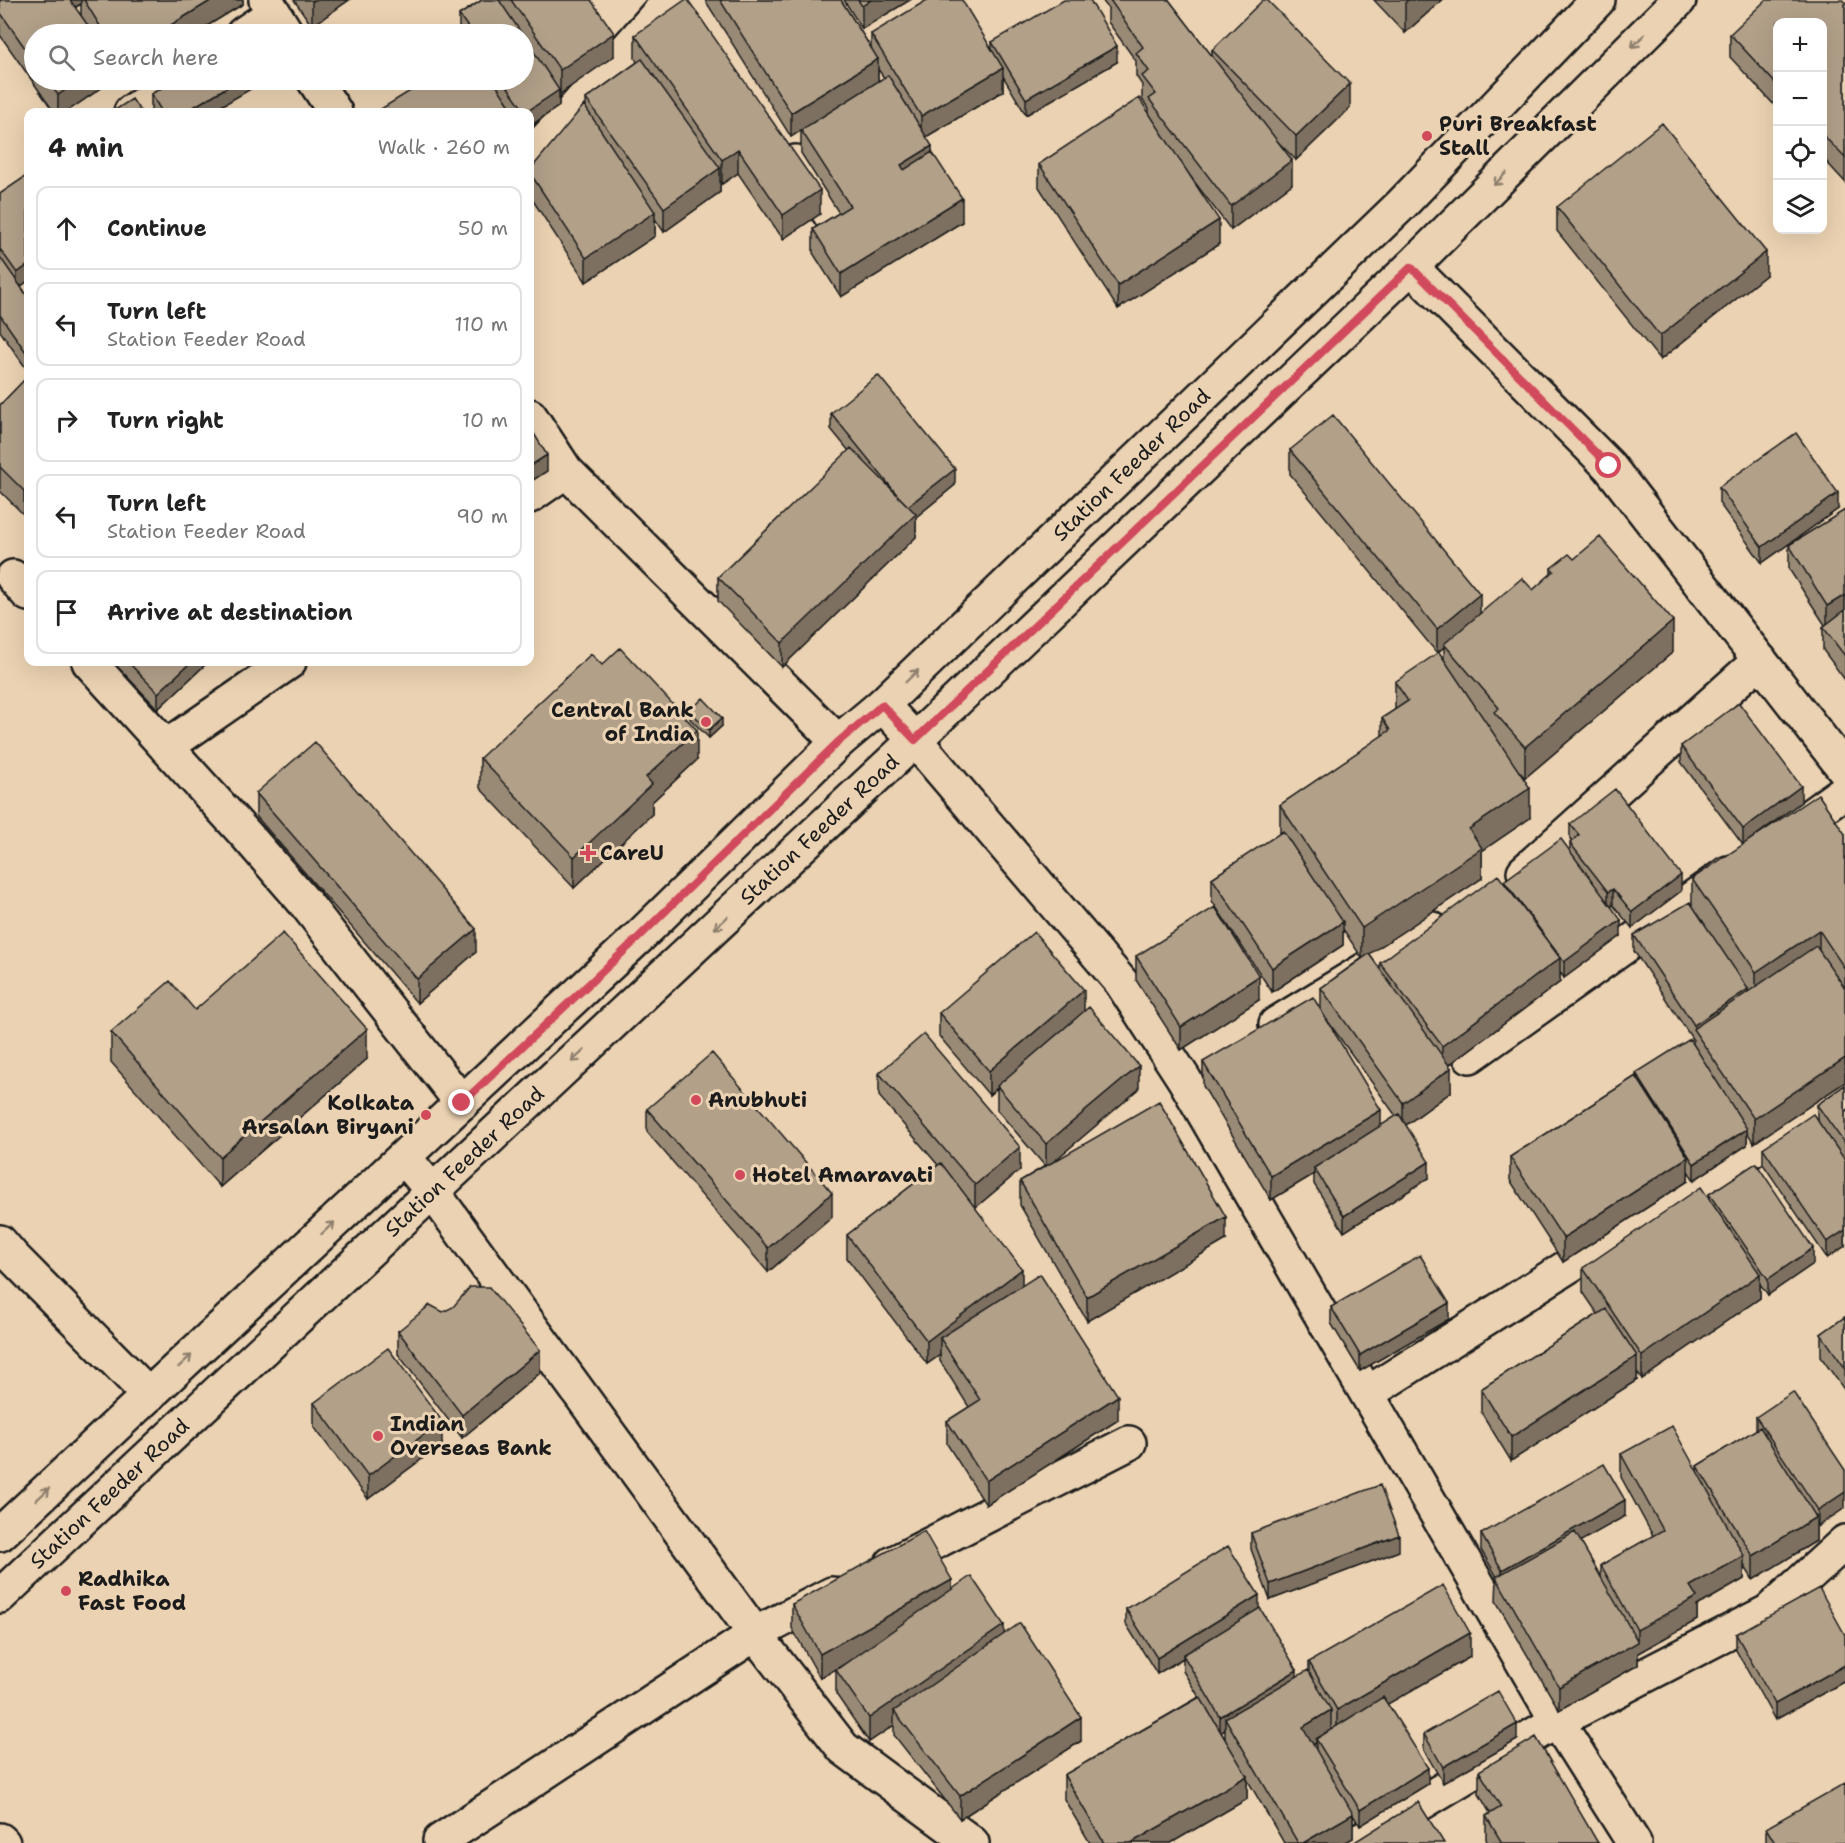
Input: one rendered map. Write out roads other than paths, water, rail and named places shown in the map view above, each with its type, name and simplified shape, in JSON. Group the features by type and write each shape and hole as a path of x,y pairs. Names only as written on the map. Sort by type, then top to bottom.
{"street":[{"path":"534,152 670,0"},
{"name":"Station Feeder Road","path":"0,1534 639,937 838,742 882,705 1401,205 1598,0"},
{"name":"Station Feeder Road","path":"0,1596 915,740 1411,267 1679,0"},
{"path":"261,24 275,16"},
{"path":"137,108 163,90"},
{"path":"320,90 332,108"},
{"path":"782,141 839,228"},
{"path":"1411,267 1609,466 1845,770"},
{"path":"534,422 566,471 838,742"},
{"path":"534,493 566,471"},
{"path":"1499,888 1519,876 1760,660"},
{"path":"93,666 306,904 462,1103"},
{"path":"166,747 283,666"},
{"path":"882,705 915,740 1121,982 1194,1073 1368,1393 1557,1721 1634,1843"},
{"path":"1470,1056 1845,791"},
{"path":"1255,1036 1458,913"},
{"path":"1368,1393 1845,1091"},
{"path":"404,1157 432,1191 755,1634 843,1748 972,1843"},
{"path":"0,1242 12,1257 149,1395"},
{"path":"441,1840 755,1634 1129,1443"},
{"path":"1355,1843 1557,1721 1768,1612 1845,1542"}],"place":[{"name":"Puri Breakfast Stall","path":"1427,136"},
{"name":"Central Bank of India","path":"706,722"},
{"name":"CareU","path":"588,853"},
{"name":"Anubhuti","path":"696,1100"},
{"name":"Kolkata Arsalan Biryani","path":"426,1115"},
{"name":"Hotel Amaravati","path":"740,1175"},
{"name":"Indian Overseas Bank","path":"378,1436"},
{"name":"Radhika Fast Food","path":"66,1591"}]}
